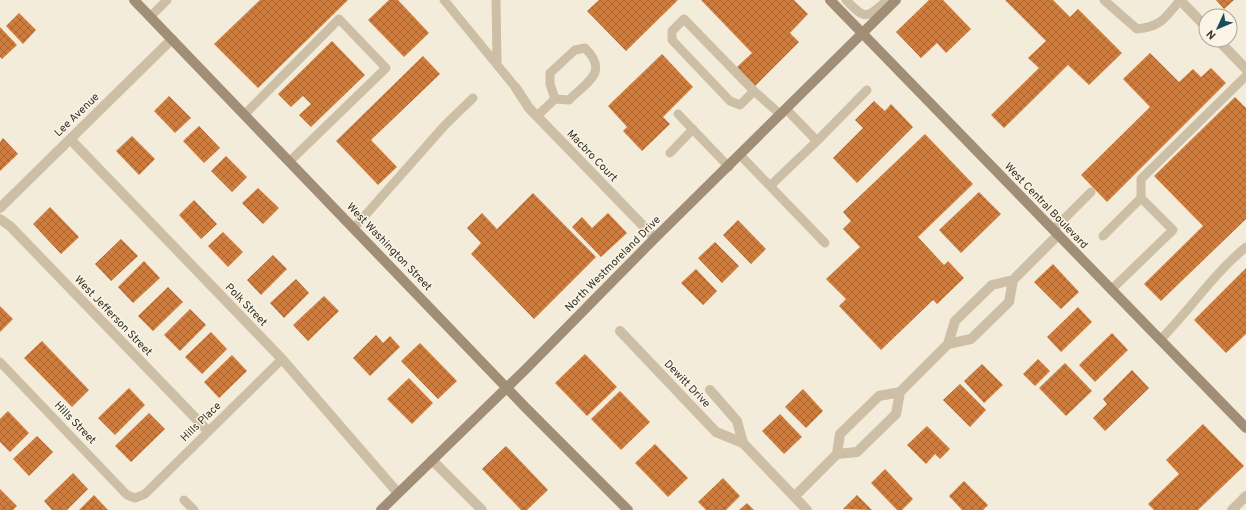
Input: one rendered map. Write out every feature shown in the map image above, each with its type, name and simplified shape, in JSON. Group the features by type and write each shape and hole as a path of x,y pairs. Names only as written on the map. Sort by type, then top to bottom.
{"street":[{"name":"West Washington Street","path":"134,0 507,388 628,510"},
{"name":"West Central Boulevard","path":"830,0 1246,428"},
{"name":"North Westmoreland Drive","path":"381,510 507,388 655,238 729,167 896,0"},
{"path":"1180,0 1198,19"},
{"name":"Lee Avenue","path":"0,208 172,39"},
{"path":"1226,48 1246,69"},
{"name":"Macbro Court","path":"516,88 529,108 655,238"},
{"name":"Polk Street","path":"70,140 282,359 398,493"},
{"name":"West Jefferson Street","path":"0,219 10,226 208,431"},
{"path":"948,344 971,339 1008,302 1013,280 1056,233"},
{"path":"795,496 837,454 840,434 879,396 900,392 948,344 955,322 992,285 1013,280"},
{"name":"Dewitt Drive","path":"620,331 716,432 743,443 807,510"},
{"name":"Dewitt Drive","path":"710,390 737,421 743,443"},
{"path":"837,454 857,452 896,414 900,392"},
{"path":"432,460 482,510"},
{"path":"1232,510 1246,496"}],"lane":[{"path":"150,17 168,0"},
{"path":"444,0 516,88"},
{"path":"496,0 497,63"},
{"path":"846,0 861,15 865,16 872,14 887,0"},
{"path":"1104,0 1137,29 1152,28 1163,21 1180,0"},
{"path":"244,115 339,19 386,68 290,161"},
{"path":"754,91 740,105 730,101 672,40 672,31 684,19 754,91 784,112 817,140"},
{"path":"537,116 555,99 569,100 594,74 597,67 595,57 585,48 575,50 550,73 550,84 555,99"},
{"path":"1103,236 1141,198 1141,179 1246,76"},
{"path":"770,186 867,90"},
{"path":"354,228 445,125 473,98"},
{"path":"678,114 729,167"},
{"path":"670,153 694,129"},
{"path":"740,155 825,243"},
{"path":"1056,233 1091,192"},
{"path":"1111,290 1173,230 1141,198"},
{"path":"1160,340 1174,326 1203,290 1246,247"},
{"name":"Hills Place","path":"135,498 144,494 282,359"},
{"name":"Hills Street","path":"0,362 127,495 135,498"},
{"path":"184,500 194,510"}],"building":[{"path":"260,0 348,0 258,88 214,44"},
{"path":"389,0 398,0 429,33 404,57 368,20"},
{"path":"599,0 678,0 626,51 587,11"},
{"path":"701,0 794,0 808,14 790,33 799,42 755,86 737,67 752,53"},
{"path":"929,0 943,0 971,29 946,53 937,43 921,58 896,32"},
{"path":"1005,0 1053,0 1070,17 1078,9 1122,53 1089,85 1068,65 1004,128 991,115 1039,68 1028,58 1046,41"},
{"path":"1216,0 1234,0 1225,8 1223,8"},
{"path":"19,13 36,30 23,44 6,26"},
{"path":"0,27 17,45 2,59 0,57"},
{"path":"332,41 365,75 311,127 299,115 311,104 303,96 291,107 278,94"},
{"path":"1150,53 1179,82 1193,69 1201,77 1211,68 1226,83 1107,202 1081,175 1150,107 1123,79"},
{"path":"662,54 693,87 663,117 670,124 642,151 623,131 627,127 608,106"},
{"path":"423,56 440,74 371,140 397,167 378,185 336,141"},
{"path":"169,96 191,118 175,133 154,111"},
{"path":"1235,97 1246,108 1246,219 1161,301 1144,284 1203,226 1154,176"},
{"path":"874,101 885,111 891,104 913,127 857,183 833,158 863,128 855,120"},
{"path":"199,126 220,148 204,163 183,141"},
{"path":"925,134 973,184 918,237 944,265 948,261 964,278 937,304 933,300 881,350 839,306 846,299 826,279 860,247 843,229 851,221 843,212"},
{"path":"132,136 155,159 139,175 116,151"},
{"path":"3,138 18,154 0,171 0,142"},
{"path":"226,156 247,177 232,192 211,171"},
{"path":"258,188 279,208 263,224 242,203"},
{"path":"979,192 1001,214 961,253 939,230"},
{"path":"533,193 596,257 534,319 471,254 481,243 467,228 482,213 497,229"},
{"path":"194,200 217,224 201,239 179,215"},
{"path":"50,207 79,237 61,254 33,224"},
{"path":"608,213 627,233 601,257 572,227 582,217 592,228"},
{"path":"738,220 766,249 751,264 723,235"},
{"path":"223,232 243,252 228,267 208,246"},
{"path":"121,239 138,256 111,281 95,264"},
{"path":"715,242 739,266 722,283 698,258"},
{"path":"273,255 287,269 261,295 247,280"},
{"path":"144,261 160,278 133,303 118,287"},
{"path":"1053,264 1079,292 1061,309 1034,282"},
{"path":"1246,268 1246,334 1226,353 1194,320"},
{"path":"696,269 717,291 703,305 681,283"},
{"path":"296,279 309,293 284,318 270,303"},
{"path":"168,287 183,302 153,331 138,316"},
{"path":"324,296 339,311 308,341 293,325"},
{"path":"0,306 13,319 0,332"},
{"path":"1078,307 1092,322 1061,352 1047,337"},
{"path":"190,309 206,325 180,351 164,335"},
{"path":"211,332 227,349 202,374 185,357"},
{"path":"1112,333 1128,350 1095,382 1079,365"},
{"path":"376,335 383,343 390,336 400,347 370,376 353,358"},
{"path":"42,341 89,390 72,407 24,358"},
{"path":"420,343 457,381 438,399 401,361"},
{"path":"585,354 617,387 587,416 555,383"},
{"path":"232,355 247,371 219,398 204,382"},
{"path":"1038,359 1050,371 1035,386 1023,374"},
{"path":"1065,363 1092,391 1066,416 1039,388"},
{"path":"982,364 1003,385 984,403 964,381"},
{"path":"1132,370 1149,388 1105,431 1093,418 1107,404 1103,399"},
{"path":"409,378 433,403 412,424 387,399"},
{"path":"960,384 986,410 970,427 943,400"},
{"path":"129,388 145,405 115,435 98,418"},
{"path":"803,389 823,411 806,428 785,407"},
{"path":"620,391 650,422 621,450 591,419"},
{"path":"8,411 29,433 10,452 0,442 0,419"},
{"path":"149,413 165,429 131,462 115,446"},
{"path":"780,414 802,437 784,454 762,431"},
{"path":"1203,424 1244,466 1198,510 1154,510 1148,504 1179,474 1166,460"},
{"path":"927,426 950,449 940,459 935,454 926,464 907,445"},
{"path":"37,436 53,452 29,476 13,459"},
{"path":"655,444 688,478 668,497 635,463"},
{"path":"506,446 548,490 527,510 521,510 482,469"},
{"path":"885,469 913,499 902,510 897,510 871,483"},
{"path":"73,473 88,489 67,510 52,510 44,501"},
{"path":"723,478 740,496 726,510 706,510 698,502"},
{"path":"964,481 988,505 983,510 962,510 949,496"},
{"path":"0,489 17,506 13,510 0,510"},
{"path":"94,495 108,510 79,510"},
{"path":"857,495 872,510 843,509"},
{"path":"747,503 754,510 739,510"}]}
